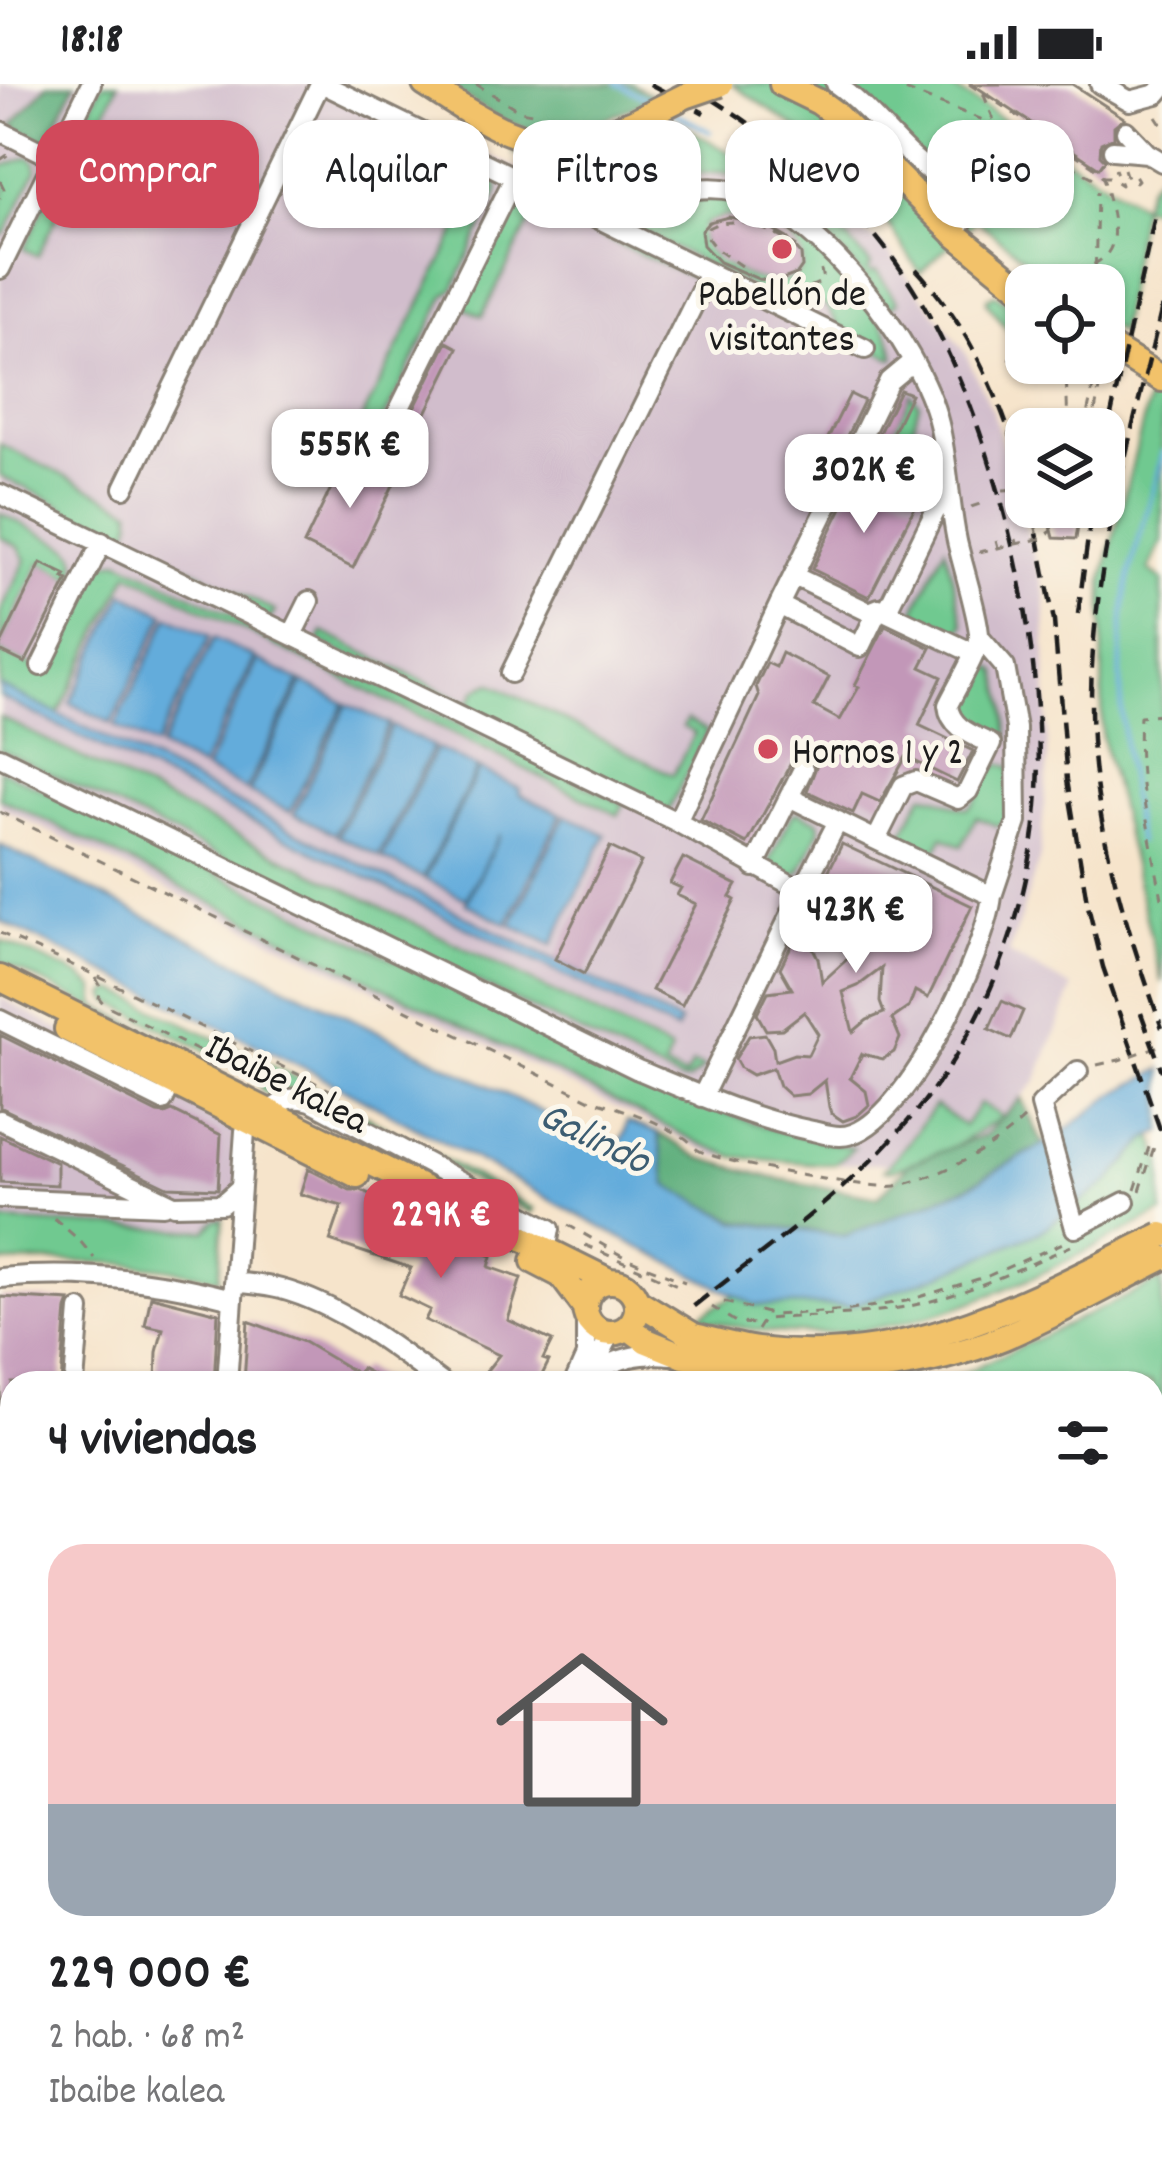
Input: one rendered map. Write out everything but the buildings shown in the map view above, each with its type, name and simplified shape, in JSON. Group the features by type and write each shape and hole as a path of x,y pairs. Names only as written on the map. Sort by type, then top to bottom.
{"main road":[{"path":"425,84 518,136 562,145 633,122 685,95 720,84"},
{"path":"782,84 834,112 954,233 1005,268"},
{"path":"1125,357 1162,380"},
{"name":"Ibaibe kalea","path":"0,978 258,1122 547,1267 570,1285 585,1311"},
{"name":"Ibaibe kalea","path":"0,996 28,1022 258,1122 349,1152 609,1281"},
{"path":"771,1371 745,1370 689,1346 637,1301 629,1288 609,1281 590,1292 585,1311 596,1328 620,1330 647,1341 689,1346 806,1354 868,1351 936,1337 991,1318 1162,1235"},
{"path":"860,1371 933,1359 1000,1339 1162,1258"},
{"path":"620,1330 636,1315 637,1301"}],"street":[{"path":"73,120 91,84"},
{"path":"124,488 321,84 513,178"},
{"path":"836,84 927,170 963,197 967,208 954,233"},
{"path":"1100,84 1130,101 1156,93 1159,115"},
{"path":"0,131 36,149"},
{"path":"1126,131 1154,157"},
{"path":"1112,149 1154,157"},
{"path":"378,452 513,180"},
{"path":"701,188 732,190 765,201 855,277 913,361 939,424 944,494 976,646 948,711 956,725 991,744 968,791 958,799 916,781 903,787 876,840"},
{"path":"0,269 6,243 36,190"},
{"path":"619,228 865,349"},
{"path":"511,674 709,273"},
{"path":"676,822 889,381 913,361"},
{"path":"851,457 944,494"},
{"path":"0,494 676,822 802,891"},
{"path":"779,605 860,647 944,494"},
{"path":"922,538 938,532 957,541"},
{"path":"41,666 101,542"},
{"path":"0,757 638,1070 702,1097 842,1137 862,1131 886,1111 923,1061 961,990 990,917 992,896 1017,822 1016,728 1004,668 976,646 882,610 869,612 794,576"},
{"path":"292,635 309,601"},
{"path":"986,754 1016,754"},
{"path":"754,867 808,759"},
{"path":"789,797 992,896"},
{"path":"702,1097 838,821"},
{"path":"0,1021 28,1022"},
{"path":"1078,1070 1041,1106 1075,1228 1129,1200"},
{"path":"228,1371 241,1186 258,1122 283,1100 295,1096 311,1101 549,1235"},
{"path":"0,1120 174,1205"},
{"path":"81,1202 98,1168"},
{"path":"0,1198 222,1204 241,1186"},
{"path":"0,1278 65,1274 193,1289 281,1289 320,1305 426,1371"},
{"path":"75,1371 80,1310"},
{"path":"585,1311 585,1371"},
{"path":"590,1371 620,1330"},
{"path":"599,1371 622,1357 689,1346"}],"path":[{"path":"476,84 520,112 538,114 544,120"},
{"path":"890,84 983,120"},
{"path":"969,84 1093,166 1115,230 1109,250 1095,264"},
{"path":"982,93 994,120"},
{"path":"1159,115 1162,125"},
{"path":"1074,166 1100,179"},
{"path":"1095,264 1100,179"},
{"path":"0,181 4,189 0,198"},
{"path":"726,294 741,265 706,236 711,225 740,222 801,249"},
{"path":"775,285 807,288 820,283 823,274 816,262"},
{"path":"968,508 986,502"},
{"path":"1036,528 1039,539"},
{"path":"979,552 997,544 1039,539 1052,531"},
{"path":"1162,714 1140,716 1137,753 1162,898"},
{"path":"0,933 95,975"},
{"path":"1078,1070 1162,1045"},
{"path":"1129,1200 1151,1141"},
{"path":"32,1199 80,1240 103,1268"},
{"path":"549,1235 677,1286"},
{"path":"712,1307 737,1323 758,1327 764,1319 854,1314 927,1298 1076,1238"},
{"path":"724,1302 774,1315 927,1298"}],"shaded area":[{"path":"0,84 341,84 416,120 283,120 283,228 489,228 489,155 513,166 513,228 701,228 701,136 725,150 725,228 857,228 884,246 965,352 994,415 1005,454 1005,528 1026,528 1045,595 1048,759 1040,857 1009,954 1073,988 1036,1082 985,1135 909,1164 819,1164 716,1156 0,807"},
{"path":"0,997 245,1131 241,1187 223,1218 206,1231 0,1221"}],"green space":[{"path":"48,84 75,84 57,120 36,120 36,137 12,125"},
{"path":"102,84 118,84 101,120 85,120"},
{"path":"443,84 631,84 655,96 604,120 513,120 513,124"},
{"path":"732,84 946,84 1004,120 927,120 927,228 968,228 920,273 891,228 903,228 903,120 785,120"},
{"path":"701,136 725,150 725,173 704,173"},
{"path":"29,157 36,171 5,234 0,235 5,190 0,167"},
{"path":"1074,163 1141,205 1148,185 1162,169 1162,210 1141,206 1125,298 1125,264 1032,264 986,228 1074,228"},
{"path":"489,174 494,175 499,190 489,212"},
{"path":"701,197 725,199 725,217 705,224 701,239 730,267 773,282 786,280 802,266 796,246 775,228 788,228 863,299 891,341 894,359 843,333 827,307 801,295 774,298 634,228 701,228"},
{"path":"513,201 513,228 527,228 482,316 462,301"},
{"path":"36,224 36,228 51,228 38,256 24,249"},
{"path":"458,228 482,228 381,425 374,428 361,421"},
{"path":"582,228 603,228 695,272 699,280"},
{"path":"814,228 838,228 898,302 890,308 844,254"},
{"path":"995,294 1005,301 1005,327 987,303"},
{"path":"1151,390 1162,397 1162,541 1149,570 1162,580 1162,983 1102,737 1103,579 1116,528 1125,528 1125,492"},
{"path":"911,394 919,404 912,431 930,449 933,471 925,480 880,459"},
{"path":"0,444 131,509 127,536 275,611 270,619 83,526 61,505 0,476"},
{"path":"0,513 70,548 77,563 73,578 41,563 0,646 0,613 26,560 19,547 0,537"},
{"path":"945,547 964,625 958,632 914,612"},
{"path":"119,560 624,804 618,815 129,573 58,714 0,686 0,651 46,672 95,574 101,565"},
{"path":"323,632 469,704 476,690 491,683 673,775 695,733 683,727 687,720 707,731 668,812 319,641"},
{"path":"982,667 998,672 1008,738 959,715"},
{"path":"0,717 671,1051 664,1068 685,1077 693,1064 704,1068 688,1081 680,1081 0,749"},
{"path":"1001,764 1011,767 1012,816 1007,822 997,826 976,817 962,846 943,837 935,852 901,836 923,795 968,808"},
{"path":"0,769 679,1097 776,1130 854,1148 834,1164 819,1164 735,1157 700,1143 0,798"},
{"path":"797,812 819,821 820,829 800,872 789,877 770,860"},
{"path":"0,940 81,976 95,988 100,1007 173,1043 0,961"},
{"path":"111,990 301,1080 534,1209 532,1213 312,1092 289,1088 269,1095 256,1077 109,1001 106,995"},
{"path":"1021,1098 1043,1144 965,1188 845,1236 738,1221 667,1186 658,1133 701,1158 773,1178 878,1197 909,1164 985,1135"},
{"path":"980,1103 1002,1117 954,1147 884,1170 935,1105 964,1126"},
{"path":"1153,1136 1162,1161 1162,1213 965,1305 861,1330 807,1334 744,1328 697,1317 735,1295 755,1305 1040,1231 1110,1181"},
{"path":"223,1218 219,1279 110,1263 0,1263 0,1221 206,1231"},
{"path":"1162,1280 1162,1371 968,1371"}],"water":[{"path":"124,593 165,614 111,723 70,703"},
{"path":"169,616 210,636 156,746 115,726"},
{"path":"214,638 255,658 201,768 160,748"},
{"path":"258,660 300,681 246,790 205,770"},
{"path":"303,682 344,703 290,812 249,792"},
{"path":"0,686 680,1023 676,1031 0,697"},
{"path":"347,704 389,724 335,834 294,814"},
{"path":"392,726 433,746 379,856 338,836"},
{"path":"436,748 477,768 423,878 382,858"},
{"path":"479,769 561,814 507,924 466,903 500,834 466,899 425,879"},
{"path":"565,815 606,835 552,945 511,925"},
{"path":"0,845 611,1146 619,1144 627,1121 658,1133 667,1185 738,1222 845,1236 966,1188 1162,1069 1162,1132 1148,1138 1110,1181 1041,1231 942,1274 850,1306 755,1305 313,1072 0,921"}],"waterway":[{"path":"617,84 652,101"},
{"path":"673,112 710,132"},
{"path":"1138,842 1122,719 1122,627 1129,577 1162,452"}],"tunnel":[{"path":"938,1346 1030,1311"}],"railway":[{"path":"650,84 704,113"},
{"path":"688,84 776,143 830,188 878,239 932,321 987,452 1007,525 1034,672 1039,742 1037,805 1021,899 990,989 962,1045 936,1086 874,1158 803,1221 690,1309"},
{"path":"1113,408 1156,211"},
{"path":"916,269 970,344 1005,420"},
{"path":"1162,307 1107,542 1092,662 1091,722 1096,783 1114,877 1162,1028"},
{"path":"1036,528 1054,621 1067,780 1087,902 1103,967 1162,1135"},
{"path":"1078,614 1089,528"},
{"path":"1141,1013 1162,1071"}],"place":[{"name":"Pabellón de visitantes","path":"782,249"},
{"name":"Hornos 1 y 2","path":"768,749"}],"water label":[{"name":"Galindo","path":"596,1135"}]}
